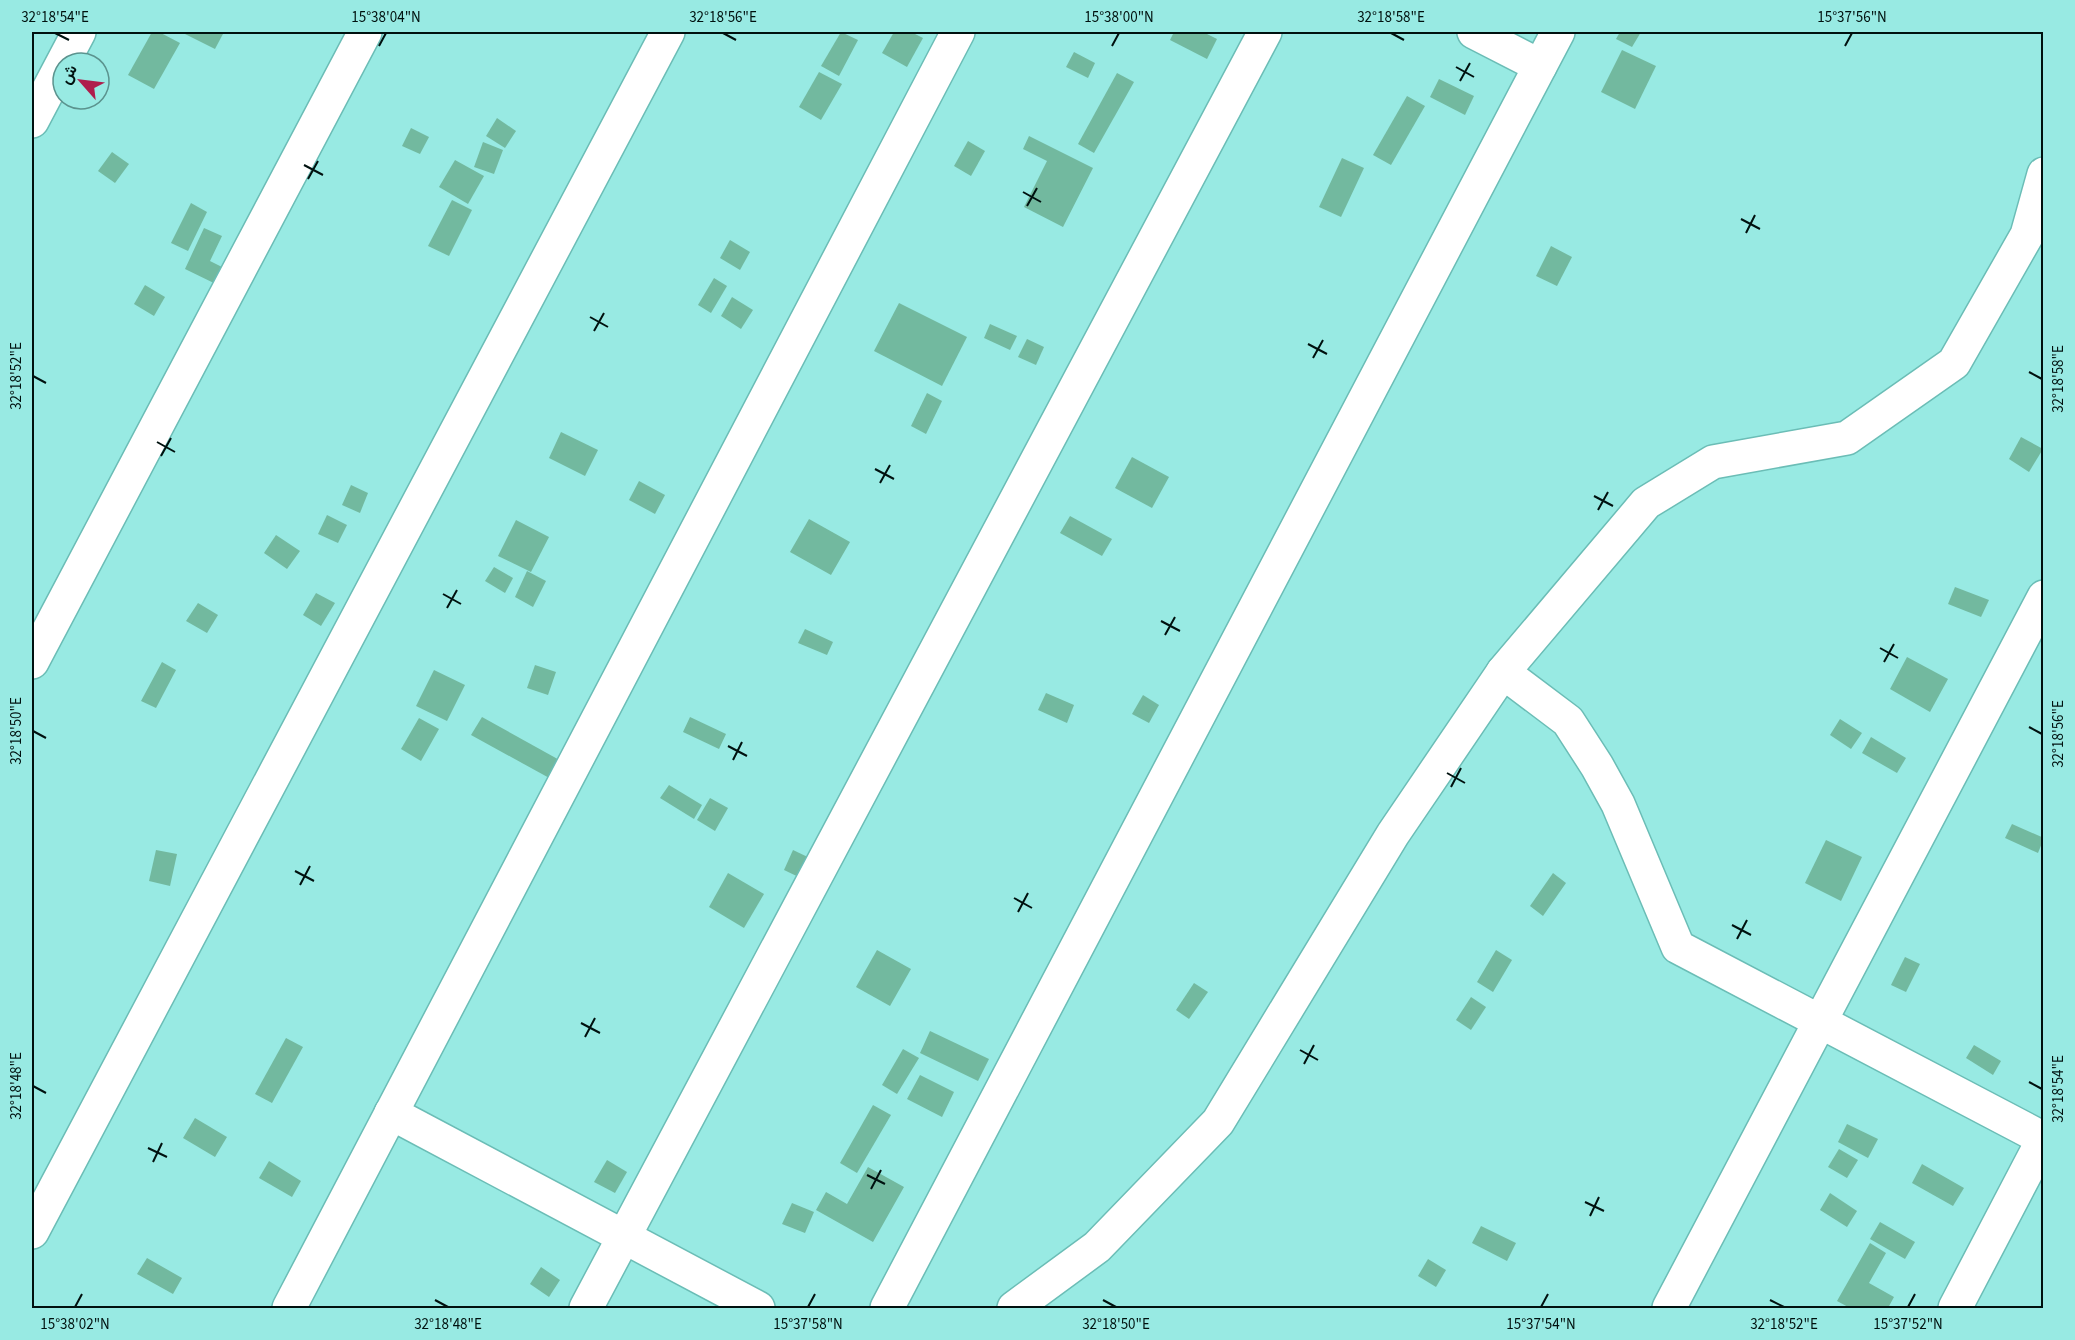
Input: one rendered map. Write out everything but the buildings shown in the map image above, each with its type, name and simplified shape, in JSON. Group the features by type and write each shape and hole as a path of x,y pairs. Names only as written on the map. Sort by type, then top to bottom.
{"street":[{"path":"32,121 79,32"},
{"path":"32,662 365,32"},
{"path":"32,1232 668,32"},
{"path":"289,1308 958,32"},
{"path":"586,1308 1265,32"},
{"path":"1474,32 1540,66"},
{"path":"887,1308 1558,32"},
{"path":"1014,1308 1097,1247 1218,1122 1393,834 1503,672 1646,503 1713,462 1847,438 1954,363 2026,235 2043,174"},
{"path":"1669,1308 2043,597"},
{"path":"1503,672 1568,721 1597,766 1618,804 1678,947 2043,1139 1954,1308"},
{"path":"391,1113 758,1308"}]}
